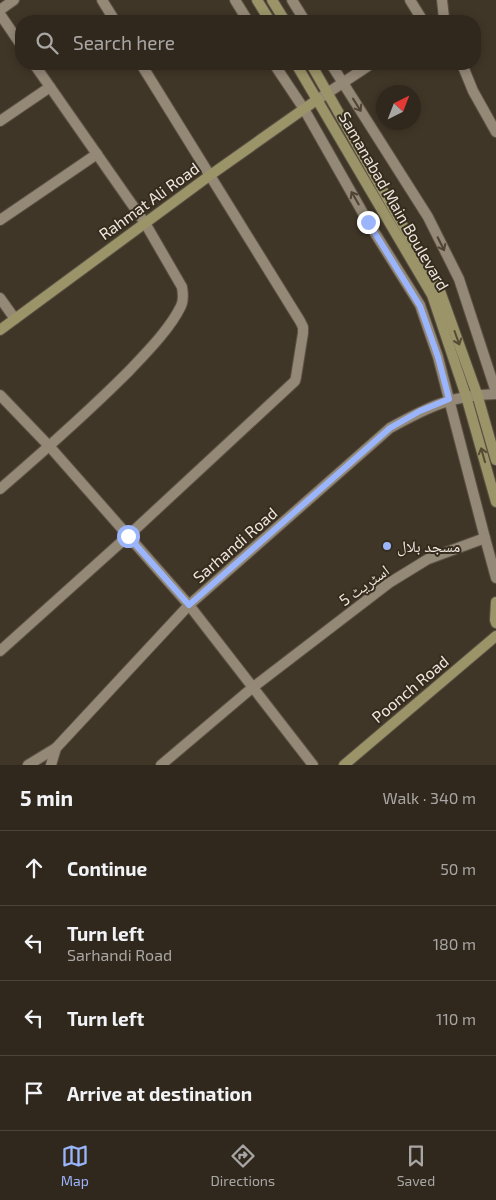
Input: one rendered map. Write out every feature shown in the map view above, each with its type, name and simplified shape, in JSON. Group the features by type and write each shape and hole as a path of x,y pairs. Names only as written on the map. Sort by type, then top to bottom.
{"main road":[{"path":"257,0 266,15"},
{"path":"272,0 281,15"},
{"name":"Samanabad Main Boulevard","path":"301,70 323,96 435,280 477,394 496,460"},
{"name":"Samanabad Main Boulevard","path":"313,70 323,96 427,284 440,316 466,396 496,502"},
{"name":"Rahmat Ali Road","path":"0,330 209,176 323,96"},
{"path":"496,602 496,624"},
{"name":"Poonch Road","path":"344,765 496,636"}],"street":[{"path":"14,0 0,12 15,36"},
{"path":"102,0 111,15"},
{"path":"235,0 244,15"},
{"path":"292,0 301,15"},
{"path":"410,0 419,15"},
{"path":"442,0 442,15"},
{"path":"0,489 50,447 145,354 181,305 182,287 145,223 38,70"},
{"path":"0,651 128,536 295,381 296,377 303,327 145,70"},
{"path":"278,70 304,110 368,222 420,306 438,357 496,578"},
{"path":"335,70 428,217 455,270 496,393"},
{"path":"323,96 362,70"},
{"path":"464,70 473,91 496,132"},
{"path":"0,121 50,87"},
{"path":"0,220 97,154"},
{"path":"0,298 15,319"},
{"name":"Sarhandi Road","path":"51,765 56,748 189,605 390,428 420,411 449,399 496,393"},
{"path":"0,395 50,447 189,605 313,765"},
{"name":"اسٹریٹ 5","path":"160,765 252,688 389,583 428,559 485,538"},
{"path":"28,765 56,748"}],"place":[{"name":"مسجد بلال","path":"387,546"}],"route":[{"path":"128,536 189,605 390,428 420,411 449,399 438,357 420,306 368,222"}]}
